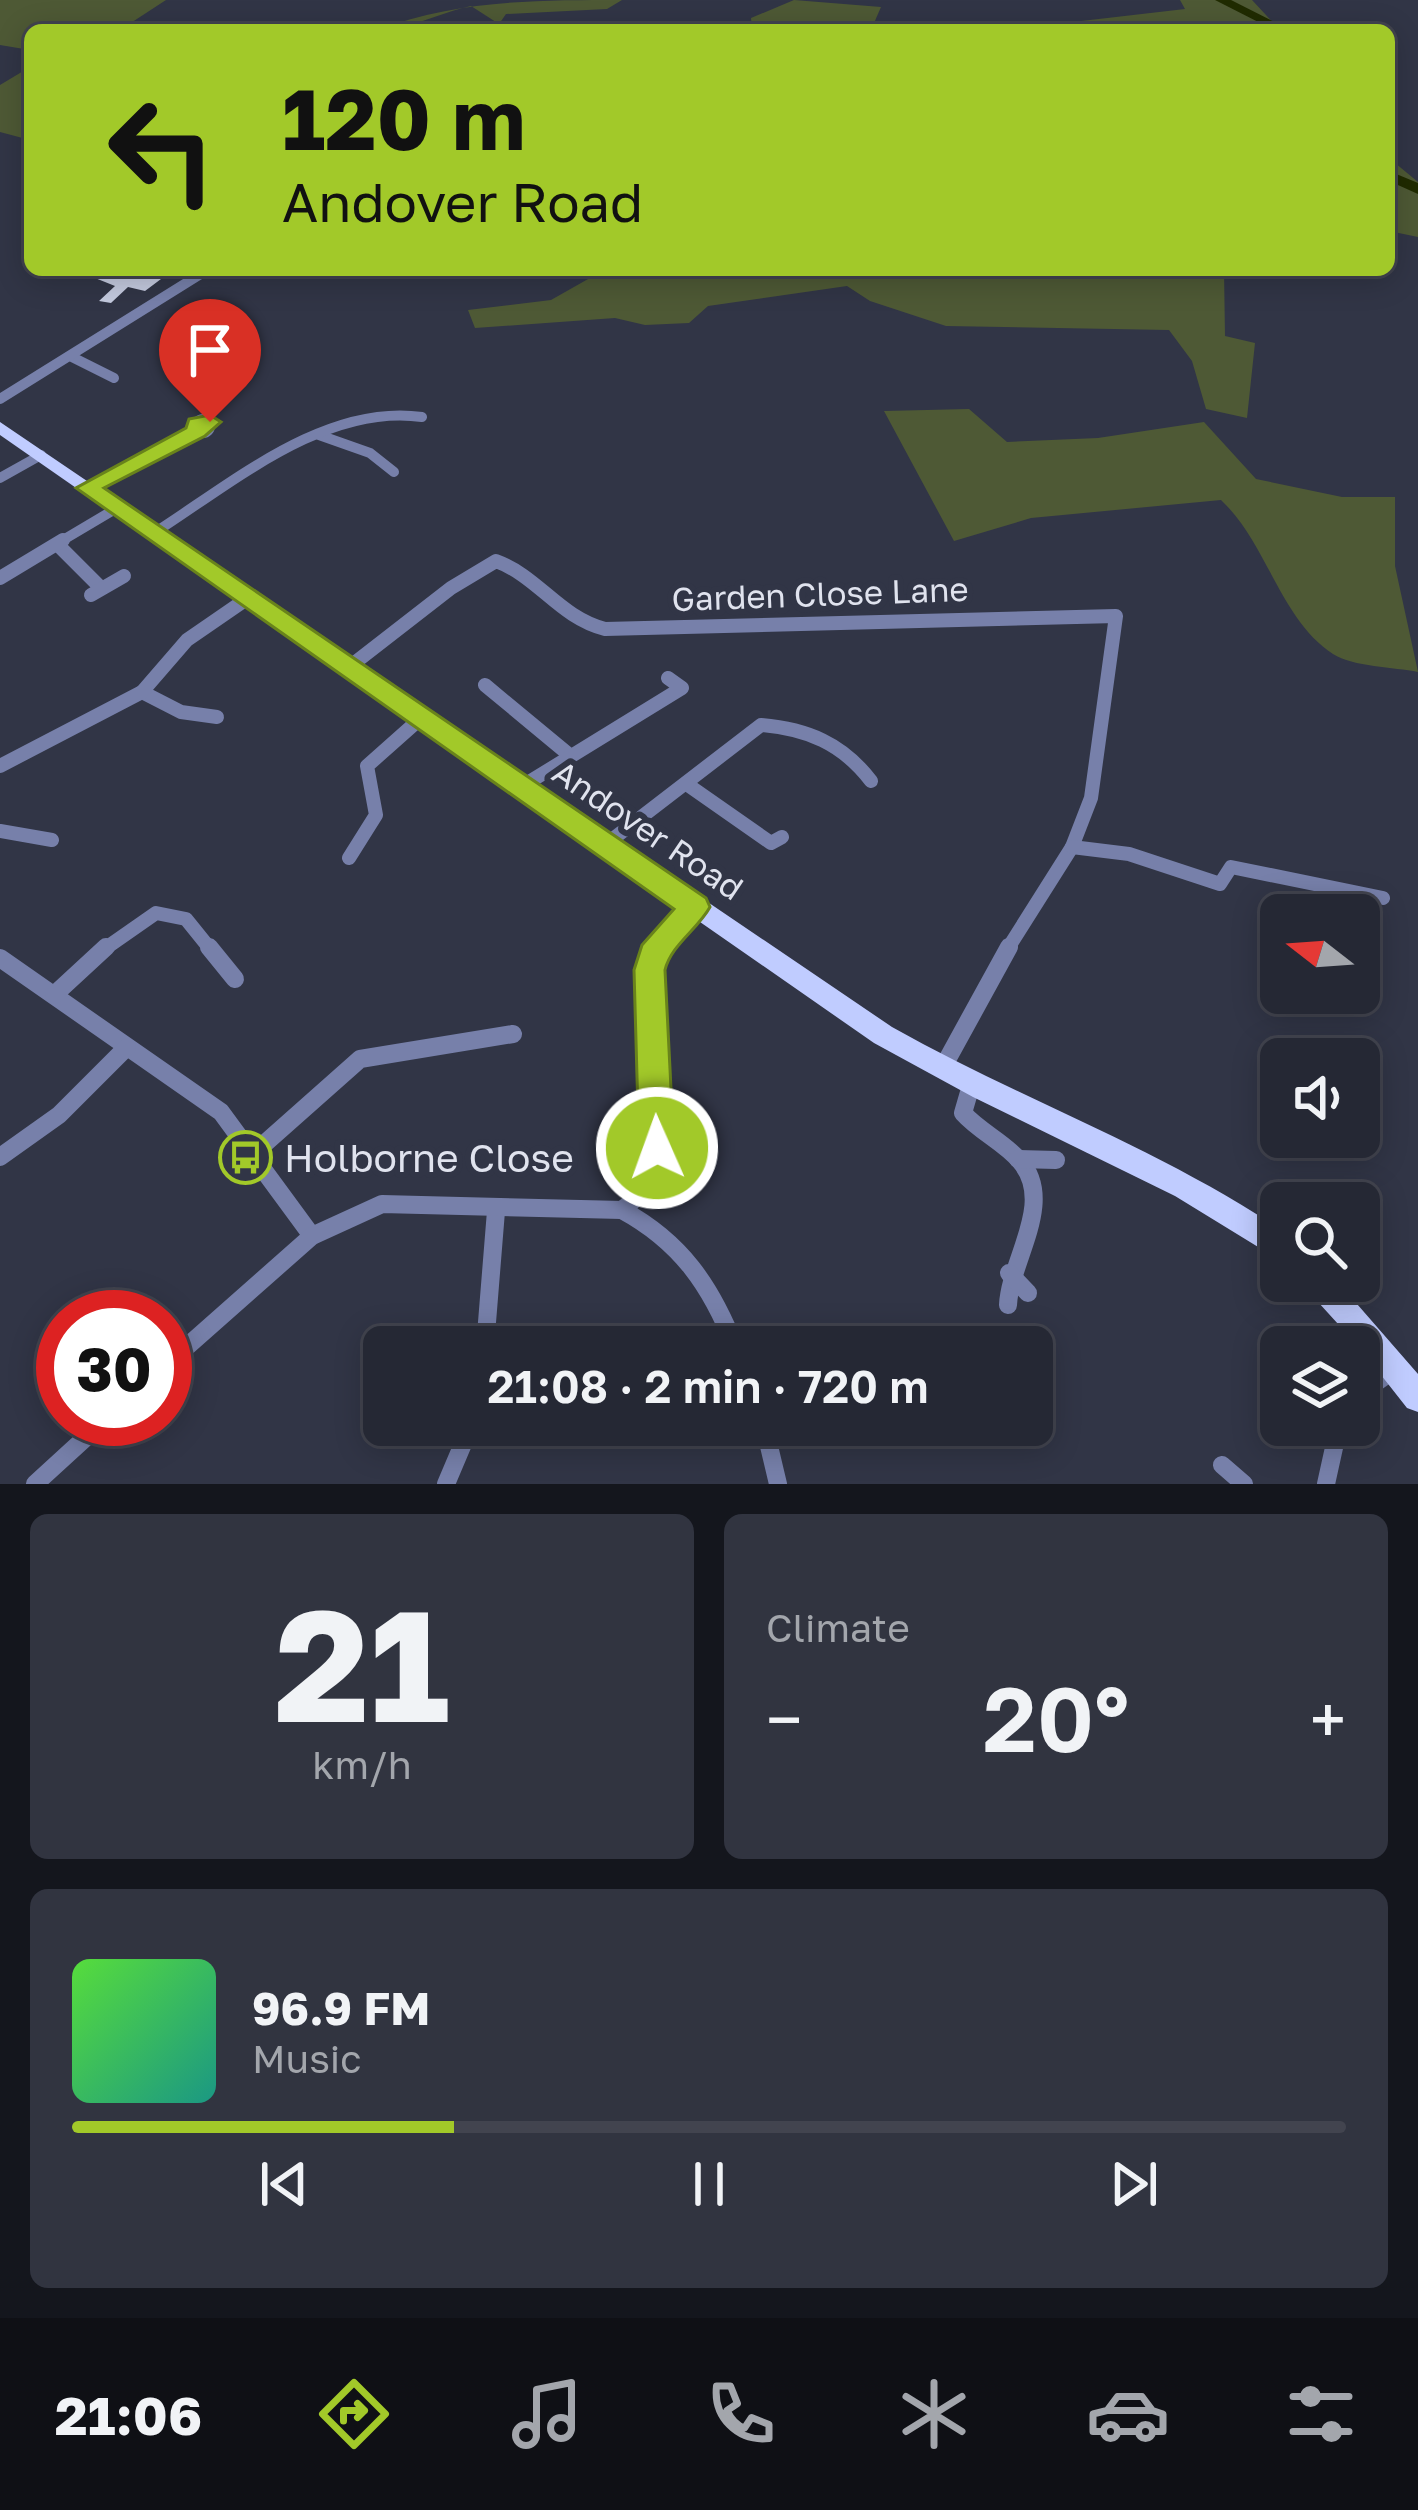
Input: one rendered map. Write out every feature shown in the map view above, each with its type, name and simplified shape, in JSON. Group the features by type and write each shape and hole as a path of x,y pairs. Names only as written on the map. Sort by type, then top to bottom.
{"main road":[{"name":"Andover Road","path":"0,427 695,907 942,1069 1189,1186 1260,1233"},
{"path":"1337,1302 1418,1397"}],"street":[{"path":"0,399 198,276"},
{"path":"72,358 114,378"},
{"path":"154,533 319,435 365,419 422,417"},
{"path":"88,488 197,431"},
{"path":"319,435 370,453 394,472"},
{"path":"0,478 41,455"},
{"path":"0,578 117,508"},
{"path":"59,546 85,563 96,591 124,577"},
{"name":"Garden Close Lane","path":"348,668 452,588 496,561 519,570 555,611 605,629 1116,616 1091,798 1072,847 975,1001 942,1069"},
{"path":"0,766 142,692 187,640 248,598"},
{"path":"521,787 567,753 654,710 682,688 668,678"},
{"path":"485,685 567,753"},
{"path":"142,692 181,712 217,717"},
{"path":"349,858 380,811 359,768 422,718"},
{"path":"605,845 760,725 820,735 859,762 871,781"},
{"path":"688,784 753,834 771,843 782,837"},
{"path":"0,831 52,840"},
{"path":"1072,847 1129,854 1221,892 1231,867 1383,898"},
{"path":"622,1210 649,1183 657,1148 653,954 695,907"},
{"path":"54,995 118,935 156,913 186,919 231,974 209,979"},
{"path":"0,958 221,1112 311,1236"},
{"path":"254,1154 360,1059 513,1034"},
{"path":"0,1157 59,1115 128,1047"},
{"path":"972,1082 963,1113 1018,1159 1028,1173 1034,1198 1031,1225 1009,1273 1008,1305"},
{"path":"1018,1159 1056,1160"},
{"path":"192,1342 311,1236 382,1204 496,1211 622,1210 659,1228 681,1246 727,1326"},
{"path":"487,1326 496,1211"},
{"path":"1009,1273 1028,1294"},
{"path":"1380,1379 1397,1367"},
{"path":"35,1484 77,1446"},
{"path":"446,1484 462,1446"},
{"path":"769,1446 778,1484"},
{"path":"1328,1483 1335,1446"},
{"path":"1222,1465 1244,1484"}],"green space":[{"path":"0,0 166,0 129,24 24,24 24,49 0,45"},
{"path":"622,0 607,9 506,14 499,24 472,7"},
{"path":"794,0 881,7 874,24 752,24 751,18"},
{"path":"1180,0 1252,0 1274,24 1056,24 1185,9"},
{"path":"463,8 395,24 407,20"},
{"path":"24,71 24,138 0,132 0,85"},
{"path":"1395,163 1418,182 1418,237 1395,232"},
{"path":"593,276 1224,276 1225,336 1255,343 1247,418 1206,409 1192,361 1169,330 946,326 870,301 847,286 708,306 689,323 645,325 615,318 475,328 468,310 551,300"},
{"path":"969,409 1007,442 1098,438 1204,422 1256,479 1342,497 1395,497 1395,566 1418,672 1351,662 1315,639 1221,500 1031,518 954,541 884,411"}],"building":[{"path":"90,276 165,276 145,291 128,287 111,303 99,301 115,286"}],"waterway":[{"path":"1221,0 1271,24"},
{"path":"1395,178 1418,189"}],"place":[{"name":"Holborne Close","path":"245,1158"}],"route":[{"path":"210,422 196,424 197,431 88,488 695,907 653,954 650,970 657,1148"}]}
